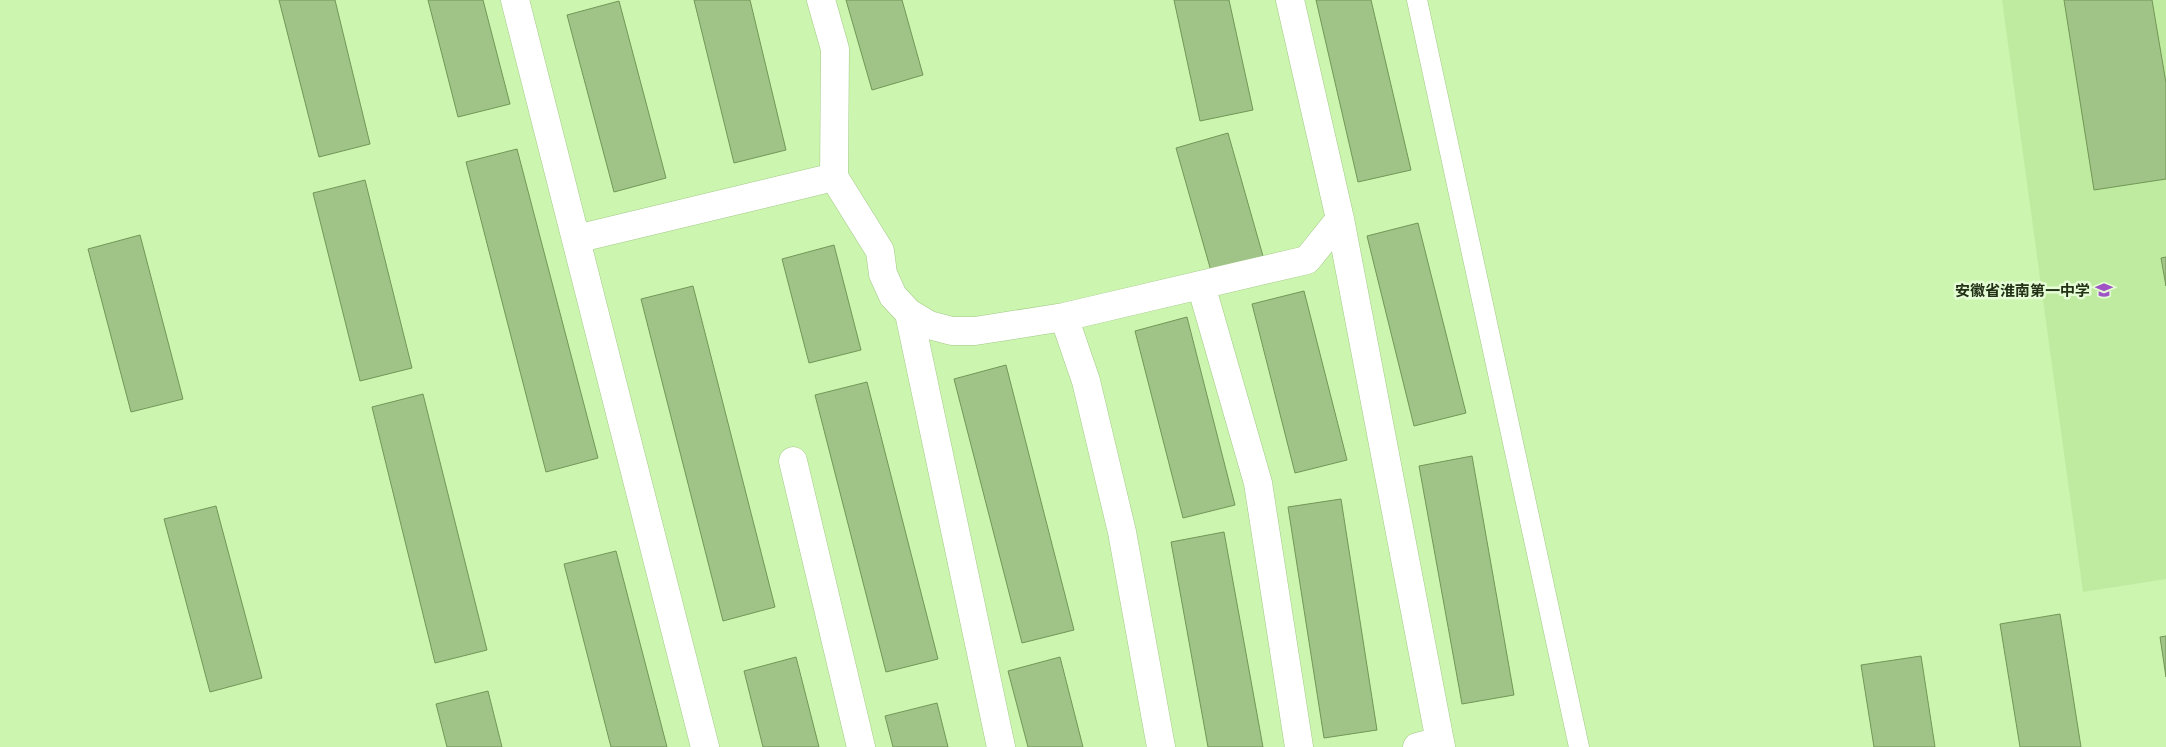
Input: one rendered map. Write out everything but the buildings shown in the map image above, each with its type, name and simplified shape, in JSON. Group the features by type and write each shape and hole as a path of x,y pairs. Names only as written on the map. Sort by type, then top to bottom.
{"street":[{"path":"515,0 705,747"},
{"path":"821,0 835,50 834,178 880,251 883,274 893,296 909,313 929,326 952,332 975,331 1064,316 1307,260 1340,219"},
{"path":"1290,0 1340,219 1433,745"},
{"path":"1417,0 1579,747"},
{"path":"576,240 834,178"},
{"path":"1201,285 1258,483 1299,747"},
{"path":"909,313 1001,747"},
{"path":"1064,316 1086,381 1122,532 1161,747"},
{"path":"793,461 862,747"}],"shaded area":[{"name":"安徽省淮南第一中学","path":"2002,0 2166,0 2166,579 2083,592"}],"place":[{"name":"安徽省淮南第一中学","path":"2104,290"}]}
